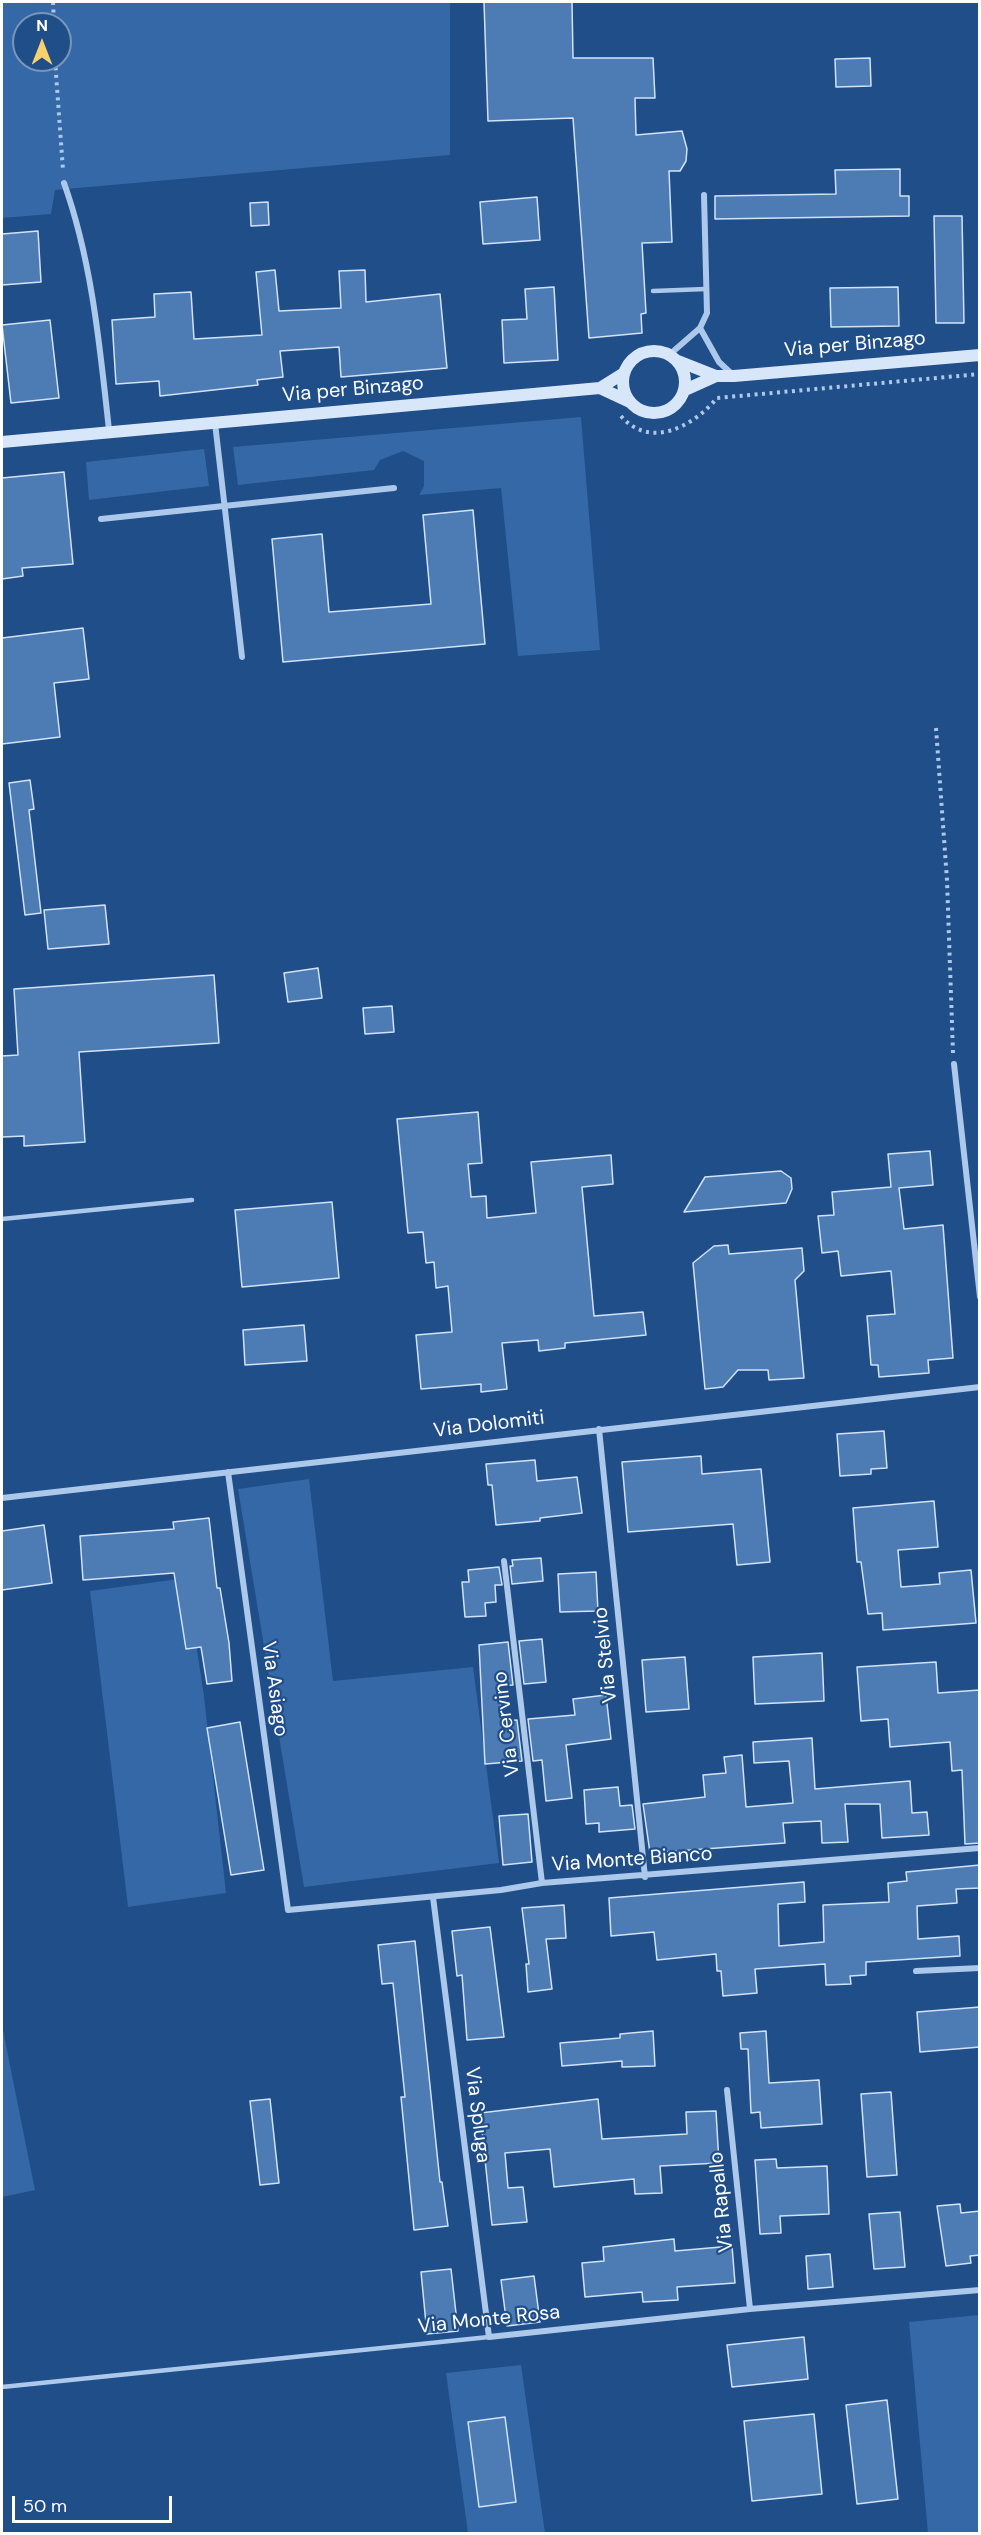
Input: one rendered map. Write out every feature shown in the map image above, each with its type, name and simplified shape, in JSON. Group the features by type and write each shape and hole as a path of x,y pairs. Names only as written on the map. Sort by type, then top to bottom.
{"main road":[{"name":"Via per Binzago","path":"2,442 109,430 215,423 600,388 624,373 628,364 642,353 661,351 716,376 980,355"},
{"path":"673,358 685,375 685,390"},
{"path":"624,373 623,383 630,402"},
{"name":"Via per Binzago","path":"600,388 630,402 644,412 661,412 676,405 685,390 716,376"}],"street":[{"path":"64,183 75,211 98,336 109,430"},
{"path":"673,358 700,327 707,313 704,195"},
{"path":"700,327 719,362 734,376"},
{"path":"215,423 242,657"},
{"path":"102,519 394,488"},
{"path":"954,1064 980,1297"},
{"name":"Via Dolomiti","path":"2,1498 980,1387"},
{"name":"Via Stelvio","path":"599,1429 645,1877"},
{"name":"Via Asiago","path":"228,1472 288,1910"},
{"name":"Via Cervino","path":"504,1561 542,1883"},
{"name":"Via Monte Bianco","path":"288,1910 433,1897 542,1883 645,1877 980,1848"},
{"name":"Via Spluga","path":"433,1897 489,2337"},
{"path":"916,1971 980,1968"},
{"name":"Via Rapallo","path":"727,2090 750,2309"},
{"name":"Via Monte Rosa","path":"489,2337 750,2309 980,2290"}],"lane":[{"path":"653,291 706,289"},
{"path":"2,1219 192,1200"},
{"name":"Via Monte Rosa","path":"2,2387 489,2337"}],"path":[{"path":"56,72 64,183"},
{"path":"619,414 626,423 639,430 654,433 669,432 683,427 707,410 717,398 980,374"},
{"path":"936,728 947,880 954,1064"}],"shaded area":[{"path":"2,2 450,2 450,155 55,190 51,214 2,218"},
{"path":"581,417 600,650 518,656 501,488 419,495 424,486 424,461 403,451 380,460 374,470 238,485 233,447"},
{"path":"204,449 209,486 89,500 86,462"},
{"path":"309,1479 333,1681 473,1667 499,1863 304,1887 238,1489"},
{"path":"186,1578 204,1696 226,1893 128,1907 90,1591"},
{"path":"2,2025 35,2190 2,2197"},
{"path":"979,2315 979,2533 928,2533 909,2322"},
{"path":"521,2365 545,2533 468,2533 446,2373"}],"building":[{"path":"484,2 572,2 573,58 653,58 655,98 635,98 636,135 682,131 687,149 686,161 680,171 669,171 672,242 642,243 646,313 641,314 642,333 589,338 573,118 488,121"},
{"path":"870,58 871,86 836,87 835,59"},
{"path":"900,169 900,196 909,196 909,216 715,219 715,196 836,194 835,170"},
{"path":"537,197 540,240 483,244 480,202"},
{"path":"268,202 269,225 251,226 250,203"},
{"path":"934,216 962,216 964,323 936,323"},
{"path":"38,231 41,282 2,285 2,234"},
{"path":"275,270 279,311 341,308 339,271 365,270 366,302 440,294 447,368 341,377 339,347 280,351 283,377 257,380 258,385 160,396 159,381 116,384 112,320 155,317 154,294 191,292 194,339 262,335 256,272"},
{"path":"554,287 558,360 504,363 502,320 527,319 525,289"},
{"path":"898,287 899,326 831,327 830,288"},
{"path":"50,320 59,398 11,403 2,325"},
{"path":"64,472 73,564 22,568 23,576 2,579 2,478"},
{"path":"473,510 485,644 283,662 272,539 322,534 329,612 431,604 423,515"},
{"path":"83,628 89,679 54,683 60,737 2,744 2,638"},
{"path":"30,780 34,809 29,810 41,913 25,915 9,783"},
{"path":"105,905 109,944 48,949 44,910"},
{"path":"318,968 322,998 288,1002 284,973"},
{"path":"214,975 219,1043 79,1052 85,1142 24,1146 24,1136 2,1137 2,1056 18,1055 14,989"},
{"path":"392,1006 394,1032 365,1034 363,1008"},
{"path":"478,1112 482,1163 468,1164 471,1197 486,1196 487,1218 536,1213 531,1162 611,1155 613,1184 582,1187 594,1316 643,1312 646,1335 565,1343 565,1348 539,1351 538,1340 502,1343 507,1389 481,1392 481,1384 421,1389 416,1335 452,1332 448,1286 436,1288 434,1262 426,1263 423,1232 408,1233 397,1119"},
{"path":"930,1151 933,1185 899,1188 904,1229 943,1225 953,1358 928,1360 929,1373 879,1377 878,1365 871,1365 867,1316 895,1314 891,1271 841,1276 838,1251 822,1253 818,1216 834,1215 832,1192 891,1187 888,1154"},
{"path":"781,1171 791,1178 792,1189 786,1203 684,1212 705,1177"},
{"path":"332,1202 339,1278 242,1287 235,1210"},
{"path":"728,1245 729,1254 802,1248 804,1271 795,1280 804,1378 769,1380 768,1370 738,1370 723,1387 705,1389 693,1263 714,1246"},
{"path":"304,1325 307,1361 245,1365 243,1330"},
{"path":"884,1431 887,1468 871,1469 871,1474 840,1476 837,1434"},
{"path":"701,1456 702,1474 761,1469 770,1562 737,1565 733,1524 628,1532 622,1462"},
{"path":"535,1460 537,1481 577,1477 582,1513 540,1518 540,1521 496,1525 492,1485 488,1485 486,1464"},
{"path":"934,1501 938,1547 898,1550 901,1587 940,1584 939,1573 971,1570 976,1623 883,1630 882,1613 868,1614 861,1562 857,1562 853,1508"},
{"path":"209,1518 217,1588 220,1588 229,1643 232,1681 207,1684 201,1647 186,1649 174,1573 83,1580 80,1536 174,1529 173,1522"},
{"path":"44,1525 52,1583 2,1590 2,1531"},
{"path":"541,1558 543,1581 512,1584 510,1566 513,1566 512,1560"},
{"path":"499,1567 502,1585 495,1585 496,1602 485,1603 486,1616 465,1617 462,1582 469,1582 468,1570"},
{"path":"596,1572 598,1611 560,1612 558,1574"},
{"path":"542,1639 546,1682 524,1684 519,1641"},
{"path":"508,1642 513,1685 499,1686 502,1721 517,1720 522,1761 485,1764 479,1645"},
{"path":"822,1653 824,1701 755,1704 753,1657"},
{"path":"685,1657 689,1709 646,1712 642,1660"},
{"path":"936,1662 938,1693 980,1690 980,1843 965,1844 962,1770 952,1771 950,1742 890,1747 888,1719 861,1721 857,1667"},
{"path":"606,1695 611,1739 566,1745 572,1798 546,1801 542,1760 533,1761 528,1719 575,1715 573,1699"},
{"path":"240,1722 264,1870 231,1875 207,1728"},
{"path":"812,1738 815,1789 910,1781 912,1813 927,1812 929,1835 882,1838 880,1804 845,1804 848,1842 822,1843 821,1821 783,1823 785,1843 650,1853 643,1804 705,1797 703,1775 726,1773 724,1757 742,1755 746,1807 793,1803 789,1761 754,1763 753,1742"},
{"path":"618,1787 620,1806 632,1805 635,1829 599,1832 599,1823 586,1824 584,1790"},
{"path":"528,1814 532,1862 503,1865 499,1816"},
{"path":"980,1865 980,1888 956,1889 957,1903 917,1906 918,1939 959,1936 960,1956 866,1962 866,1975 850,1976 851,1984 826,1985 825,1964 755,1969 757,1993 723,1996 721,1971 717,1971 716,1954 657,1960 654,1932 611,1936 609,1898 804,1882 805,1902 778,1904 779,1946 824,1942 823,1905 889,1902 888,1883 907,1881 906,1872"},
{"path":"564,1905 566,1938 546,1939 552,1989 528,1992 526,1964 529,1964 522,1908"},
{"path":"490,1927 504,2037 467,2040 462,1975 457,1976 452,1931"},
{"path":"415,1941 440,2182 442,2182 448,2226 414,2230 401,2097 405,2097 393,1983 382,1984 378,1945"},
{"path":"980,2007 980,2047 920,2052 917,2012"},
{"path":"653,2031 655,2066 622,2067 622,2061 562,2066 560,2043 620,2038 620,2034"},
{"path":"766,2031 769,2083 819,2080 822,2124 761,2128 760,2112 751,2113 748,2049 741,2049 740,2033"},
{"path":"891,2092 897,2175 867,2177 861,2094"},
{"path":"270,2099 279,2183 260,2185 250,2101"},
{"path":"598,2099 602,2139 687,2134 686,2112 716,2111 719,2163 660,2166 662,2193 635,2194 634,2179 554,2187 550,2149 505,2153 508,2188 523,2187 527,2222 492,2225 480,2113"},
{"path":"776,2159 777,2168 827,2166 829,2214 780,2216 781,2233 760,2234 755,2160"},
{"path":"960,2204 961,2213 980,2211 980,2255 970,2256 971,2263 946,2266 937,2206"},
{"path":"900,2212 905,2267 874,2269 869,2214"},
{"path":"674,2239 675,2251 732,2246 735,2283 677,2287 678,2300 643,2302 642,2292 585,2297 582,2263 604,2261 603,2247"},
{"path":"830,2254 833,2287 808,2289 806,2256"},
{"path":"451,2269 458,2331 427,2334 421,2272"},
{"path":"534,2276 540,2322 507,2326 501,2280"},
{"path":"804,2337 808,2379 732,2387 727,2345"},
{"path":"887,2400 898,2499 857,2504 846,2405"},
{"path":"814,2414 822,2494 752,2501 744,2421"},
{"path":"505,2417 516,2502 479,2507 468,2422"}]}
